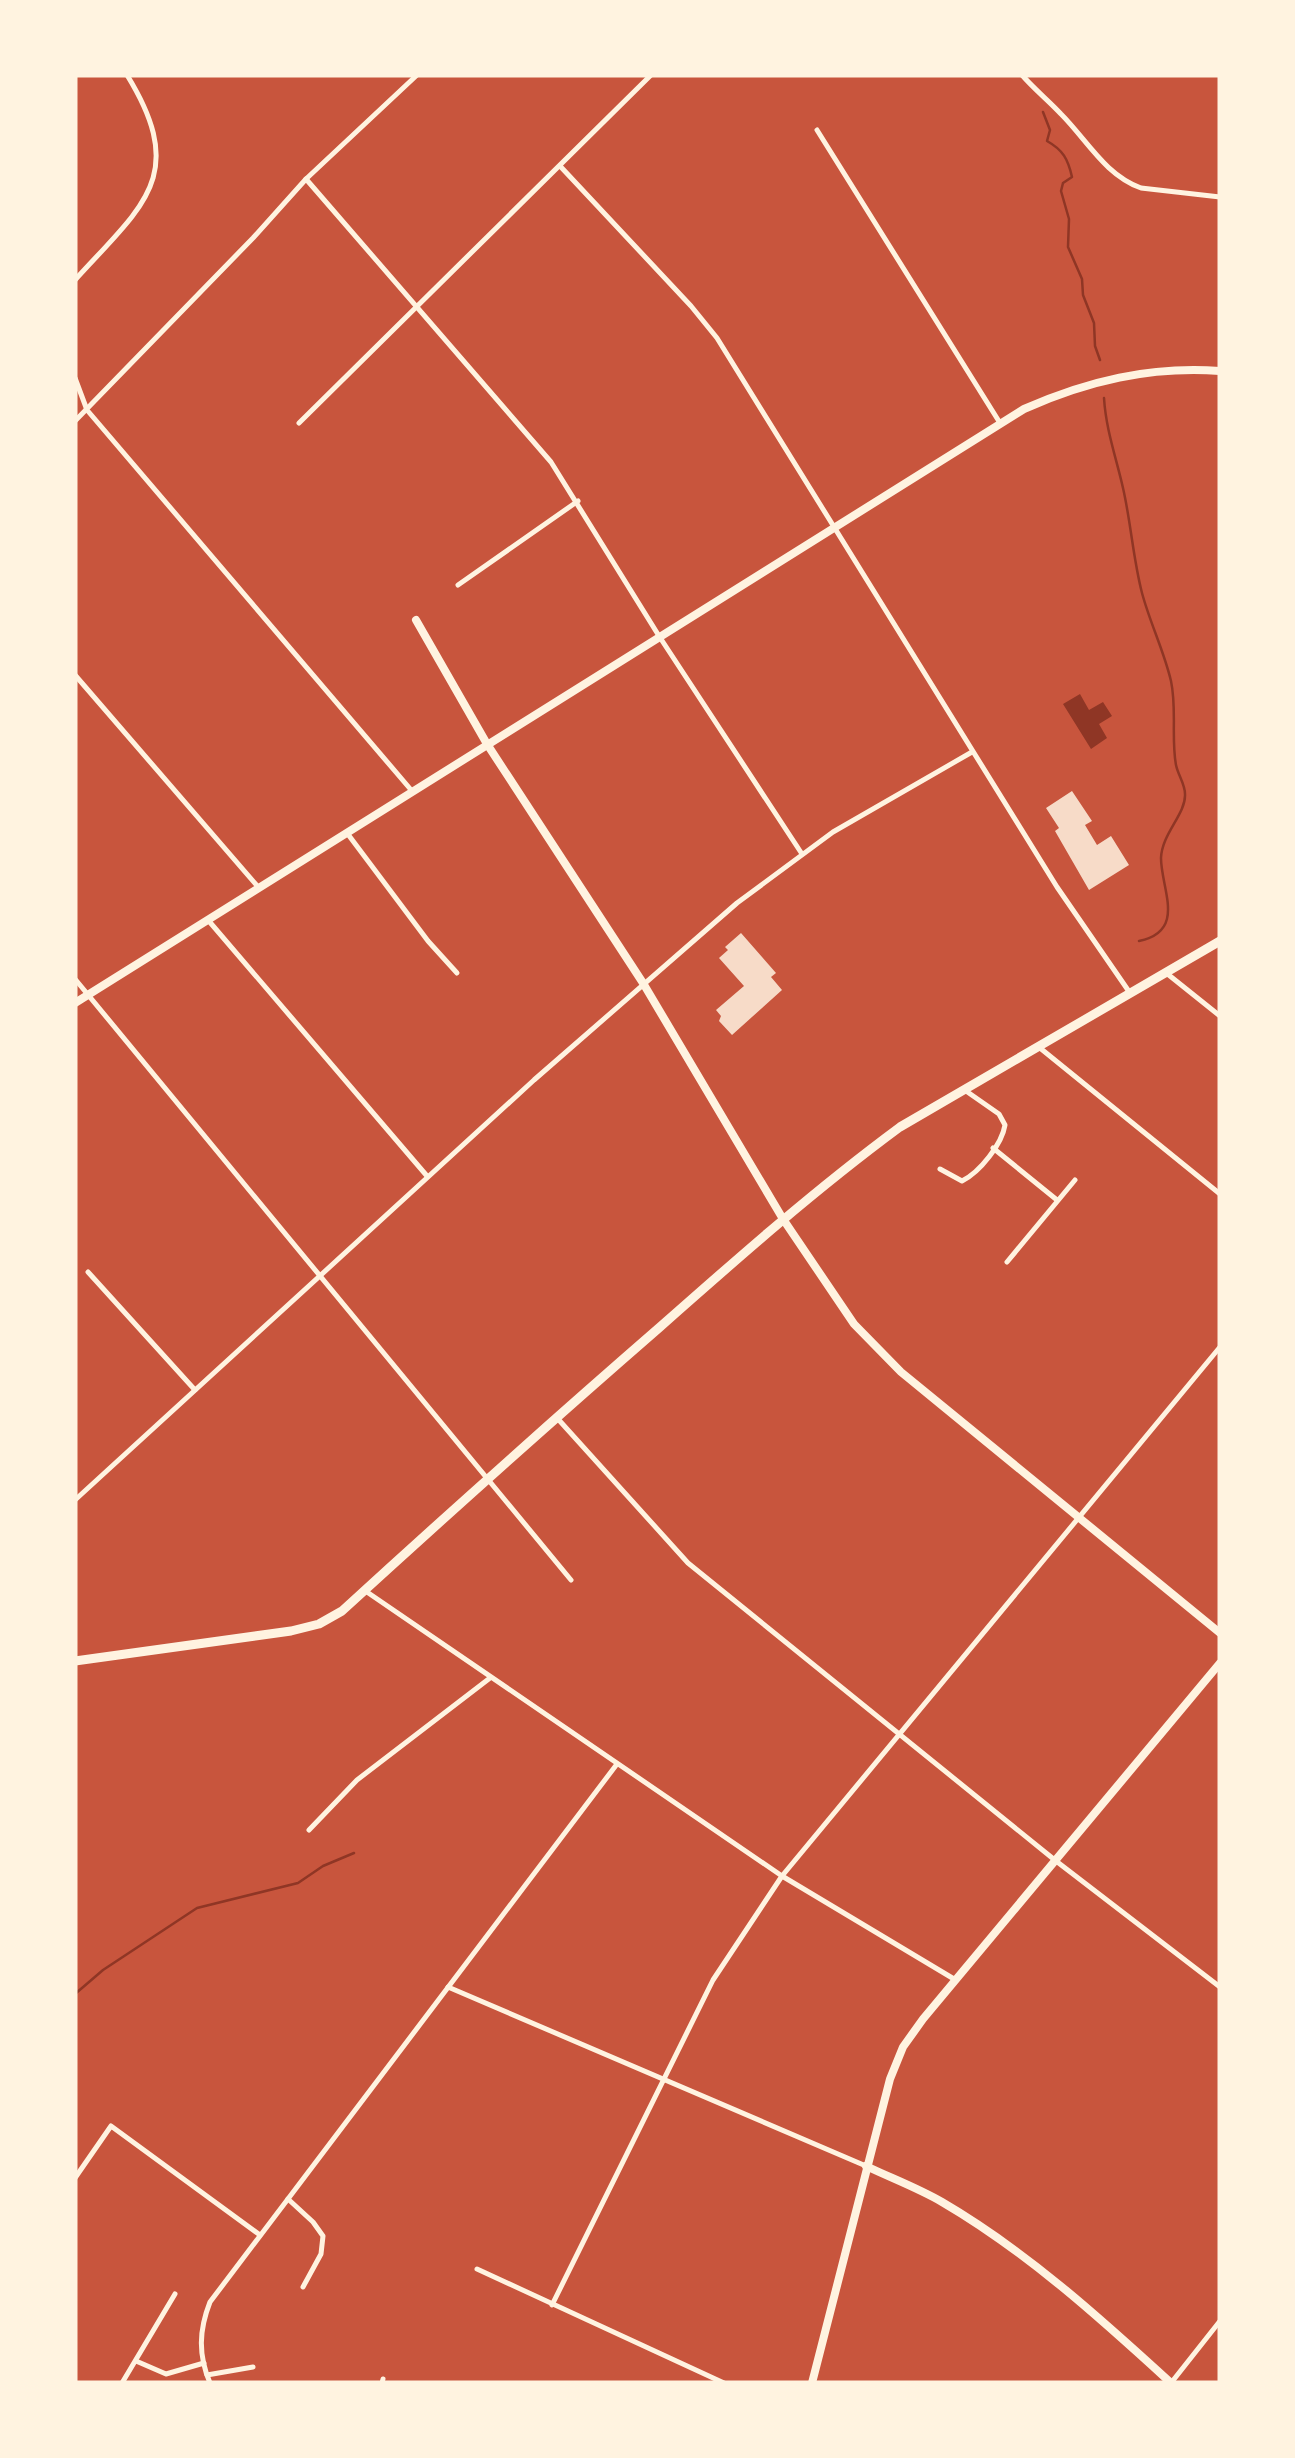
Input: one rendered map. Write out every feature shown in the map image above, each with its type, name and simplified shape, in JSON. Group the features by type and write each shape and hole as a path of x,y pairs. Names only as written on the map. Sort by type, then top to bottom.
{"main road":[{"path":"75,1661 291,1631 319,1624 342,1610 783,1218 900,1128 1220,941"}],"street":[{"path":"75,280 131,218 146,196 155,172 157,146 152,120 127,75"},
{"path":"75,420 306,179 417,75"},
{"path":"299,423 652,75"},
{"path":"1022,75 1103,163 1130,184 1220,197"},
{"path":"817,130 1000,423"},
{"path":"560,166 716,338 1056,887 1130,993"},
{"path":"306,179 551,462 802,854"},
{"path":"75,1004 1024,409 1088,384 1169,370 1220,371"},
{"path":"75,378 87,410 412,791"},
{"path":"458,585 578,501"},
{"path":"416,620 488,744 643,982 783,1218 870,1344 1220,1633"},
{"path":"75,675 259,888"},
{"path":"75,1500 643,982 737,903 833,832 972,752"},
{"path":"346,833 428,941 458,973"},
{"path":"208,920 428,1177"},
{"path":"1166,972 1220,1016"},
{"path":"75,979 571,1580"},
{"path":"1038,1046 1220,1194"},
{"path":"940,1169 962,1181 1003,1137 1005,1125 998,1114 963,1090"},
{"path":"993,1148 1058,1201"},
{"path":"1007,1262 1075,1180"},
{"path":"88,1272 195,1390"},
{"path":"552,2305 713,1980 782,1876 1220,1347"},
{"path":"556,1417 688,1563 1056,1861 1220,1988"},
{"path":"364,1590 782,1876 956,1980"},
{"path":"812,2383 866,2166 890,2079 904,2047 1220,1664"},
{"path":"309,1830 357,1780 491,1677"},
{"path":"210,2383 200,2334 210,2302 616,1764"},
{"path":"448,1987 866,2166 941,2202 984,2228 1063,2288 1171,2383 1220,2321"},
{"path":"75,2178 110,2126 260,2235"},
{"path":"288,2199 323,2236 321,2254 303,2287"},
{"path":"477,2269 724,2383"},
{"path":"122,2383 175,2294"},
{"path":"136,2361 166,2374 204,2363"},
{"path":"207,2375 253,2368"},
{"path":"166,2374 166,2383"}],"shaded area":[{"path":"1080,694 1089,710 1103,702 1112,716 1099,724 1107,738 1091,749 1063,704"}],"building":[{"path":"1072,791 1092,821 1085,825 1097,845 1111,836 1129,865 1089,890 1046,808"},
{"path":"741,933 776,973 771,977 782,990 732,1035 719,1021 721,1016 716,1010 744,986 719,958"}],"waterway":[{"path":"1043,112 1050,130 1047,141 1064,156 1072,177 1063,183 1061,191 1069,219 1068,247 1082,279 1100,360"},
{"path":"1104,398 1142,593 1171,681 1175,755 1185,794 1182,809 1162,849 1167,919 1154,936 1139,941"},
{"path":"75,1994 103,1970 197,1908 298,1883 323,1866 354,1853"}]}
